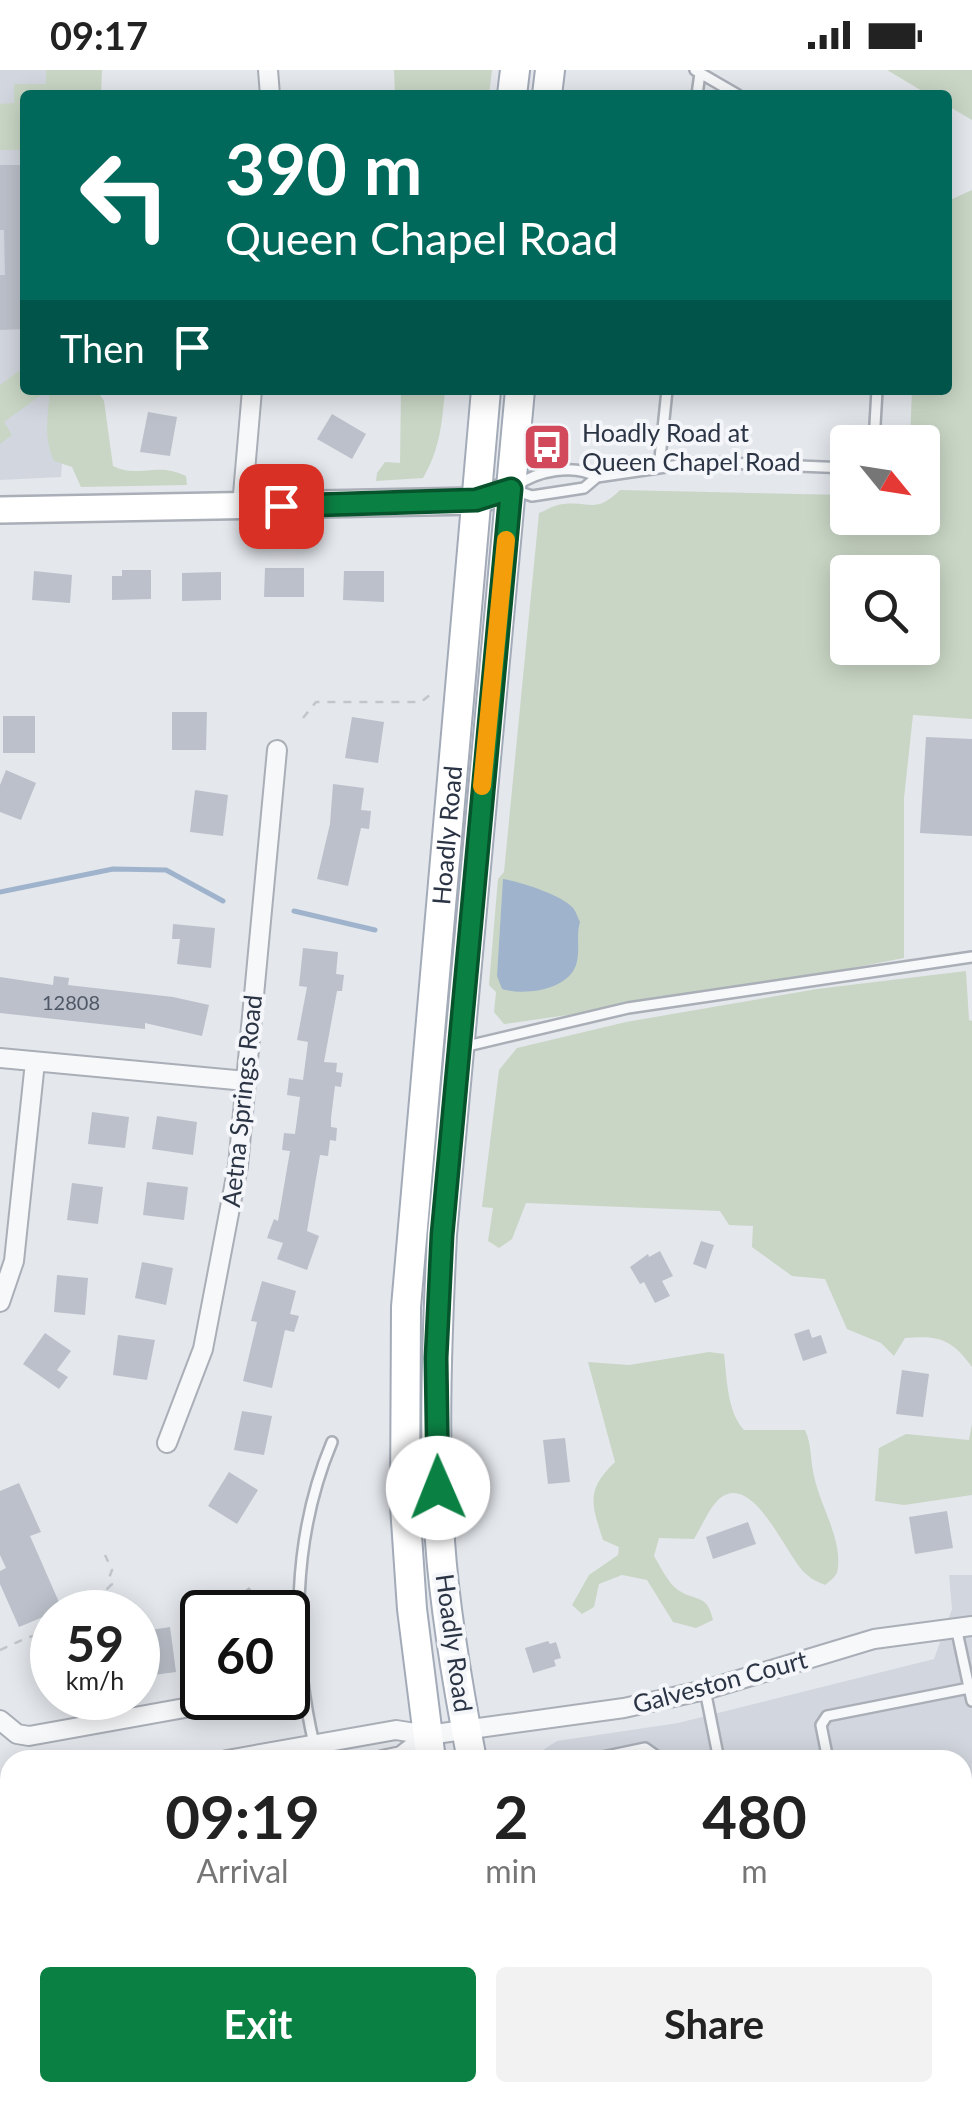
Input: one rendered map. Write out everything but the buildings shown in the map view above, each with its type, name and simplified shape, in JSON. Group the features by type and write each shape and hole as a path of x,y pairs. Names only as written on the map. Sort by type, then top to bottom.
{"main road":[{"name":"Hoadly Road","path":"430,1748 412,1609 403,1404 408,1268 486,395"},
{"name":"Hoadly Road","path":"470,1750 444,1577 436,1461 436,1358 458,1048 520,395"}],"street":[{"path":"242,506 252,395"},
{"path":"0,510 476,500 511,489"},
{"name":"Aetna Springs Road","path":"166,1443 203,1349 238,1166 277,750"},
{"path":"0,1058 246,1081"},
{"path":"0,1302 14,1262 35,1062"},
{"name":"Galveston Court","path":"430,1748 466,1729 556,1719 705,1690 874,1639 964,1626"},
{"path":"0,1720 18,1734 28,1736 180,1709"},
{"path":"281,1750 396,1730 430,1748"}],"lane":[{"path":"697,71 729,90"},
{"path":"659,468 666,395"},
{"path":"875,425 877,395"},
{"path":"511,489 540,495 584,488 598,477 700,462 830,467"},
{"path":"511,489 533,474 585,470 598,477"},
{"path":"425,1056 628,1008 972,956"},
{"path":"314,1744 302,1684 298,1612 316,1489 332,1442"},
{"path":"964,1626 972,1702"},
{"path":"826,1750 821,1725 828,1716 969,1688"},
{"path":"705,1690 718,1750"}],"path":[{"path":"302,718 316,702 421,702 440,687"},
{"path":"105,1555 112,1570 112,1584 106,1590"},
{"path":"0,1650 30,1637"}],"shaded area":[{"path":"0,70 80,70 36,90 20,90 20,395 67,395 61,477 0,480"},
{"path":"949,1575 972,1575 972,1750 543,1750 557,1741 678,1723 934,1659 952,1609"}],"green space":[{"path":"46,70 102,70 101,90 20,90 20,150 0,150 0,104 14,103 14,84 46,84"},
{"path":"394,70 492,70 490,90 395,90"},
{"path":"887,70 972,70 972,120 952,108 952,90 921,90"},
{"path":"972,190 972,719 913,715 904,798 904,958 717,994 504,1024 494,1012 496,992 489,985 498,879 504,872 539,513 561,504 599,504 620,490 830,495 830,535 940,535 940,425 911,425 912,395 952,395 952,199"},
{"path":"20,371 20,395 41,395 4,422 12,435 0,444 0,385"},
{"path":"50,395 100,395 113,466 131,471 175,472 186,476 187,485 81,487 72,467 54,461 47,426"},
{"path":"401,395 444,395 437,446 423,478 376,481 385,462 400,463"},
{"path":"966,971 972,1021 972,1367 958,1350 936,1338 905,1338 894,1356 881,1343 847,1329 825,1279 792,1276 752,1247 753,1226 729,1225 720,1211 526,1203 512,1239 499,1248 488,1241 493,1208 482,1207 499,1070 517,1048 626,1022 817,989"},
{"path":"709,1352 724,1354 731,1404 744,1430 805,1430 817,1487 836,1544 837,1573 825,1585 810,1577 756,1505 732,1493 715,1503 694,1539 659,1538 654,1556 674,1587 704,1602 713,1620 696,1628 673,1622 647,1580 622,1575 599,1584 594,1607 582,1614 572,1605 589,1575 618,1555 619,1547 603,1540 594,1506 595,1489 615,1462 588,1362 629,1365"},
{"path":"972,1424 972,1495 904,1505 875,1501 879,1448 906,1434 969,1440"}],"water":[{"path":"503,879 550,893 573,908 580,922 577,961 566,979 535,991 502,989 497,976"}],"waterway":[{"path":"0,892 113,869 166,870 223,901"},
{"path":"294,911 375,930"}],"slow traffic":[{"path":"482,786 506,540"}],"place":[{"name":"Hoadly Road at Queen Chapel Road","path":"547,447"}],"route":[{"path":"281,506 476,500 511,489 442,1235 436,1358 438,1488"}]}
